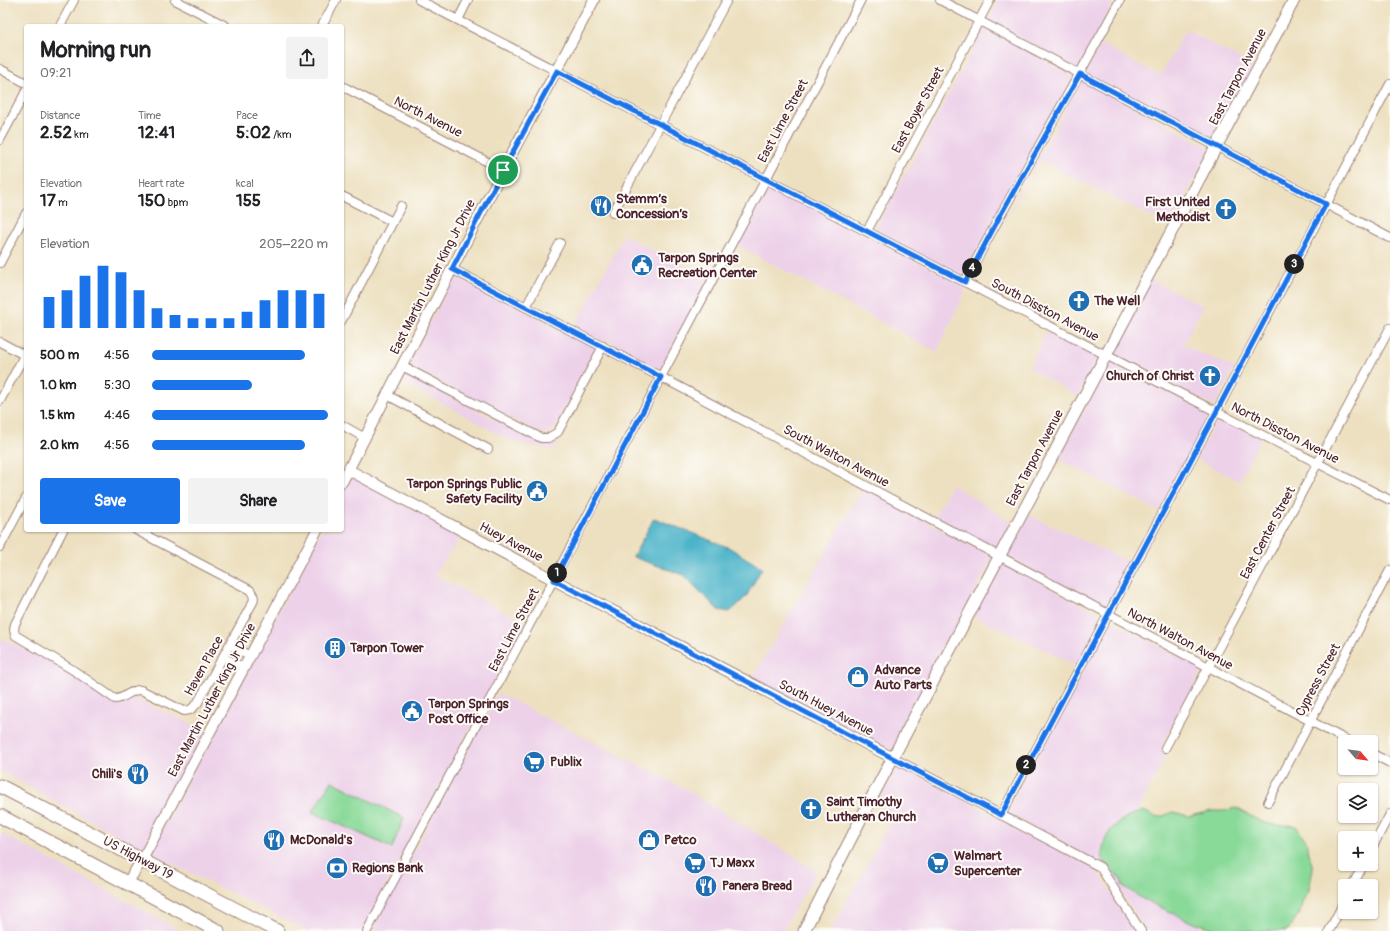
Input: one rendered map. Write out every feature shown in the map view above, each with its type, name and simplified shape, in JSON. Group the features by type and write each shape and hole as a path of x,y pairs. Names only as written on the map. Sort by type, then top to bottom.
{"highway":[{"name":"US Highway 19","path":"0,786 277,931"},
{"name":"US Highway 19","path":"0,816 128,882 201,927 218,931"}],"main road":[{"name":"East Tarpon Avenue","path":"804,931 858,822 1294,0"}],"street":[{"path":"61,24 74,0"},
{"path":"175,0 222,24"},
{"path":"323,24 336,0"},
{"name":"South Disston Avenue","path":"419,0 1106,355"},
{"path":"458,20 468,0"},
{"name":"East Martin Luther King Jr Drive","path":"344,479 503,170 594,0"},
{"path":"613,213 727,0"},
{"name":"East Lime Street","path":"368,931 860,0"},
{"path":"940,0 1390,238"},
{"name":"East Boyer Street","path":"867,231 990,0"},
{"path":"965,282 1120,0"},
{"path":"0,69 24,82"},
{"path":"1001,815 1390,84"},
{"name":"North Avenue","path":"344,87 503,170"},
{"path":"0,140 24,95"},
{"path":"344,197 393,222"},
{"path":"344,316 401,206"},
{"path":"0,263 24,217"},
{"path":"526,307 560,243"},
{"name":"South Walton Avenue","path":"452,269 602,346 999,556"},
{"name":"East Center Street","path":"1165,748 1390,328"},
{"path":"0,342 24,353"},
{"path":"402,366 541,438 548,438 558,432 561,427 602,346"},
{"path":"0,401 24,355"},
{"name":"North Disston Avenue","path":"1106,355 1390,500"},
{"path":"387,396 488,449"},
{"path":"344,426 365,438"},
{"name":"Huey Avenue","path":"349,470 747,681"},
{"path":"0,547 24,502"},
{"name":"Haven Place","path":"62,532 15,624 14,632 17,637 40,649 115,699 119,699 133,690 141,690 184,711 190,710 197,704 230,645 253,602 254,594 250,590 140,532"},
{"name":"East Martin Luther King Jr Drive","path":"128,882 142,860 316,532"},
{"name":"North Walton Avenue","path":"999,556 1338,735"},
{"name":"Cypress Street","path":"1268,802 1390,570"},
{"path":"230,645 250,656"},
{"path":"223,657 244,668"},
{"name":"South Huey Avenue","path":"747,681 893,758"},
{"path":"1378,757 1390,763"},
{"path":"893,758 1100,867 1141,931"},
{"path":"1378,837 1390,814"},
{"path":"1329,931 1338,914"}],"shaded area":[{"path":"998,0 1115,0 1078,69 988,21"},
{"path":"984,28 1074,76 963,276 874,231"},
{"path":"1186,30 1254,66 1215,141 1085,73 1101,44 1160,76"},
{"path":"1082,80 1211,148 1169,226 1040,160 977,268"},
{"path":"768,185 967,287 937,352 737,245"},
{"path":"618,232 708,279 659,371 607,339 605,343 574,327 624,236"},
{"path":"455,274 597,348 557,425 551,432 541,434 408,365"},
{"path":"1150,279 1203,306 1183,345 1235,368 1214,406 1113,354"},
{"path":"1048,329 1100,356 1078,397 1029,368"},
{"path":"1108,360 1211,413 1159,511 1058,459 1088,403 1086,402"},
{"path":"404,372 539,442 550,442 561,436 554,450 511,441 400,380"},
{"path":"1219,417 1261,438 1239,481 1196,459"},
{"path":"351,475 462,535 434,575 526,623 362,931 308,931 150,853 321,532 344,532 344,488"},
{"path":"952,484 1012,523 997,550 934,518"},
{"path":"863,488 993,557 893,749 886,750 752,679"},
{"path":"1027,514 1131,563 1106,609 1005,555"},
{"path":"1001,562 1103,616 1076,665 973,616"},
{"path":"1110,620 1203,669 1160,749 1167,754 1136,813 1122,819 1108,833 1102,849 1102,859 1122,881 1141,898 1189,921 1201,925 1198,931 1146,931 1105,866 1006,813"},
{"path":"0,638 49,660 113,702 121,703 131,697 206,730 143,849 0,771"},
{"path":"498,693 687,790 817,871 782,931 372,931"},
{"path":"898,765 1097,870 1136,931 831,931 892,819 885,807 878,804"},
{"path":"0,833 126,901 180,931 0,931"}],"green space":[{"path":"332,781 404,818 392,848 312,812"},
{"path":"1236,808 1269,824 1296,826 1306,841 1313,869 1309,890 1302,903 1300,912 1288,930 1217,931 1216,929 1189,921 1141,898 1122,885 1122,881 1102,859 1105,841 1109,833 1120,822 1135,814 1144,811 1155,817 1173,812 1189,816"}],"water":[{"path":"654,518 730,548 762,568 746,597 730,612 718,610 684,575 633,557"}],"place":[{"name":"Stemm’s Concession’s","path":"601,206"},
{"name":"First United Methodist","path":"1226,209"},
{"name":"Tarpon Springs Recreation Center","path":"642,265"},
{"name":"The Well","path":"1079,301"},
{"name":"Church of Christ","path":"1210,376"},
{"name":"Tarpon Springs Public Safety Facility","path":"537,491"},
{"name":"Tarpon Tower","path":"335,648"},
{"name":"Advance Auto Parts","path":"858,677"},
{"name":"Tarpon Springs Post Office","path":"412,711"},
{"name":"Publix","path":"534,762"},
{"name":"Chili's","path":"138,774"},
{"name":"Saint Timothy Lutheran Church","path":"811,809"},
{"name":"McDonald's","path":"274,840"},
{"name":"Petco","path":"649,840"},
{"name":"TJ Maxx","path":"695,863"},
{"name":"Walmart Supercenter","path":"938,863"},
{"name":"Regions Bank","path":"337,868"},
{"name":"Panera Bread","path":"706,886"}],"route":[{"path":"557,71 965,282 1001,214 1080,74 1326,204 1184,473 1044,731 1001,815 554,580 661,377 452,269 503,170 557,71"}]}
